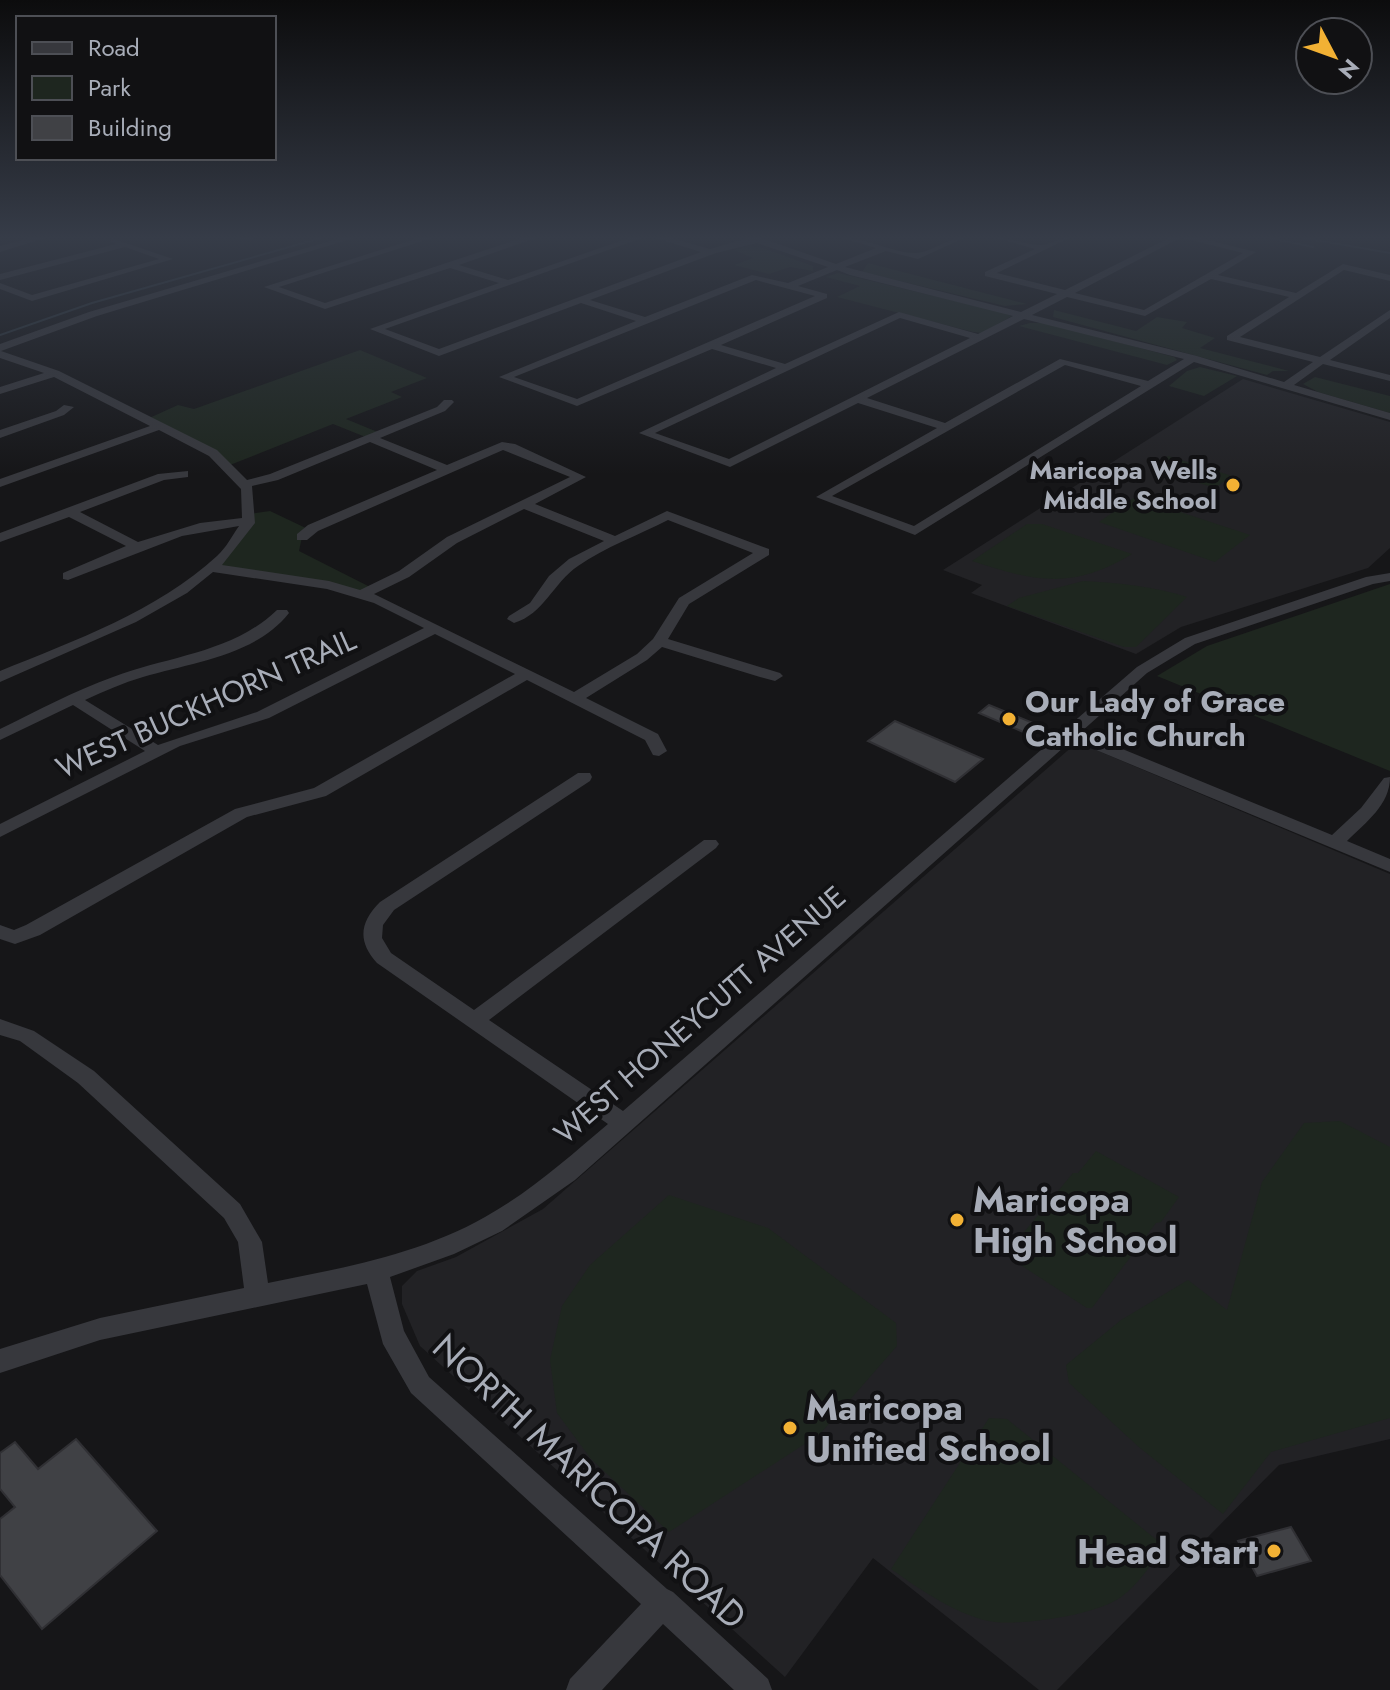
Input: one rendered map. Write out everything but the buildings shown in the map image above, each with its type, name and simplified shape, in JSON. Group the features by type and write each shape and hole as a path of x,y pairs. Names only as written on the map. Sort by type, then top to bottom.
{"street":[{"path":"0,352 86,317"},
{"path":"410,317 375,329 439,353 535,317"},
{"path":"633,317 646,321"},
{"path":"656,317 504,377 577,403 776,317"},
{"path":"895,317 645,433 730,463 1020,317"},
{"path":"906,317 979,337"},
{"path":"1037,317 1193,358 1390,417"},
{"path":"1264,317 1231,338 1390,378"},
{"path":"1287,385 1385,317"},
{"path":"711,345 786,368"},
{"path":"0,352 55,373 222,459 245,484 249,499 247,522 228,553 213,568 157,608 0,677"},
{"path":"1150,385 1064,361 822,497 915,531 1150,385 1193,358"},
{"path":"0,391 55,373"},
{"path":"857,399 946,427"},
{"path":"245,484 274,477 441,409 448,402"},
{"path":"0,434 60,413 68,407"},
{"path":"0,483 161,426"},
{"path":"370,438 446,469"},
{"path":"302,537 313,528 502,446 580,477 452,540 404,574 363,594"},
{"path":"0,538 162,477 184,474"},
{"path":"525,505 615,541"},
{"path":"70,512 138,547"},
{"path":"514,619 535,606 554,579 574,562 667,515 764,552 684,601 659,642 642,657 575,698"},
{"path":"68,576 197,526 247,522"},
{"path":"213,568 329,585 363,594 652,737 659,751"},
{"name":"WEST HONEYCUTT AVENUE","path":"0,1361 100,1329 377,1271 445,1247 494,1224 567,1173 1142,670 1190,641 1381,578 1390,570"},
{"path":"0,735 136,674 214,652 275,622 282,613"},
{"name":"WEST BUCKHORN TRAIL","path":"0,831 156,751 263,715 435,628"},
{"path":"659,642 690,647 751,672 775,676"},
{"path":"8,935 241,813 320,792 527,674"},
{"path":"75,700 156,751"},
{"path":"1072,734 1390,866"},
{"path":"584,777 387,906 374,921 370,934 373,946 384,958 623,1123"},
{"path":"1335,843 1367,812 1390,782"},
{"path":"474,1021 710,844"},
{"path":"0,1027 27,1036 86,1077 232,1211 242,1222 253,1246 257,1296"},
{"name":"NORTH MARICOPA ROAD","path":"377,1271 388,1328 405,1364 420,1385 757,1690"},
{"path":"581,1690 663,1602"}],"shaded area":[{"name":"Maricopa Wells Middle School","path":"1243,379 1390,422 1390,548 1368,568 1181,627 1136,654 971,593 982,585 943,570"},
{"name":"Maricopa High School","path":"1074,745 1089,747 1390,874 1390,1439 1279,1465 1057,1690 1039,1690 873,1558 785,1677 420,1346 402,1304 402,1286 417,1271 456,1257 543,1209"}],"green space":[{"path":"914,317 1010,317 982,333"},
{"path":"1053,317 1081,317 1136,331 1157,317 1187,322 1182,328 1215,338 1200,348 1289,371 1273,371 1267,375"},
{"path":"1046,323 1177,360 1167,365 1019,326"},
{"path":"360,350 427,378 391,392 402,397 346,419 380,433 368,438 333,424 230,465 147,419 178,405 194,409"},
{"path":"1200,367 1237,376 1204,396 1169,386 1187,371"},
{"path":"1315,377 1390,396 1390,413 1318,392 1303,384"},
{"path":"1168,456 1232,476 1215,488 1151,468"},
{"path":"1135,497 1250,535 1215,562 1099,522"},
{"path":"270,511 310,530 302,537 299,551 374,589 363,594 213,568 249,514"},
{"path":"1027,524 1042,524 1132,554 1091,573 1054,579 1016,574 972,561"},
{"path":"1083,581 1136,586 1187,597 1136,647 1124,647 1007,606 1019,598"},
{"path":"1390,584 1390,771 1157,676 1207,646"},
{"path":"1340,1121 1390,1147 1390,1418 1271,1452 1223,1514 1140,1448 1069,1383 1066,1365 1121,1320 1188,1280 1227,1310 1262,1182 1304,1123"},
{"path":"1096,1151 1179,1197 1092,1308 1087,1308 1005,1255 1073,1173 1078,1173"},
{"path":"669,1195 768,1228 896,1323 897,1346 820,1434 669,1532 591,1459 557,1413 550,1360 562,1306 590,1265"},
{"path":"989,1418 1007,1419 1163,1545 1145,1573 1121,1597 1095,1609 1060,1617 995,1622 955,1609 891,1569"}],"waterway":[{"path":"0,335 52,317"}],"place":[{"name":"Maricopa Wells Middle School","path":"1233,485"},
{"name":"Our Lady of Grace Catholic Church","path":"1009,719"},
{"name":"Maricopa High School","path":"957,1220"},
{"name":"Maricopa Unified School","path":"790,1428"},
{"name":"Head Start","path":"1274,1551"}]}
